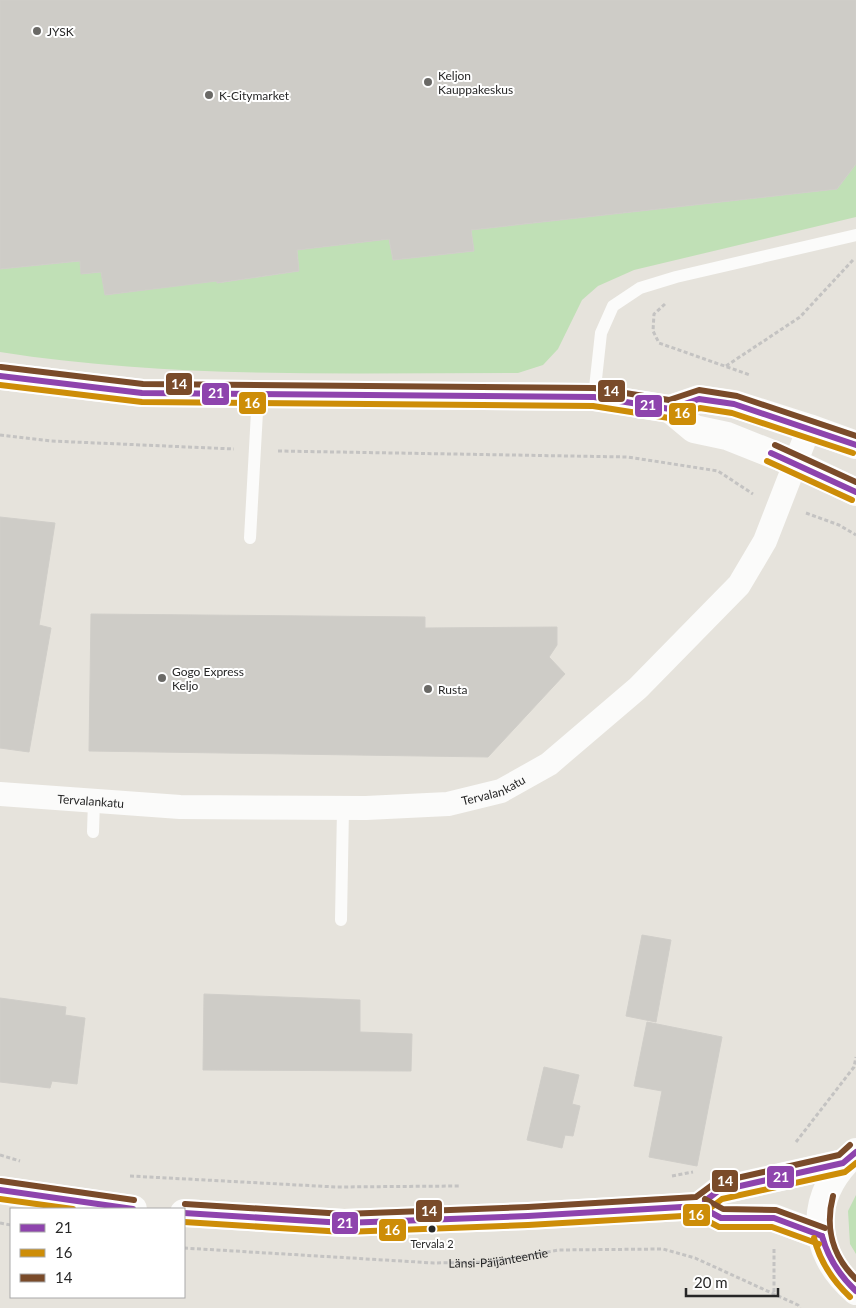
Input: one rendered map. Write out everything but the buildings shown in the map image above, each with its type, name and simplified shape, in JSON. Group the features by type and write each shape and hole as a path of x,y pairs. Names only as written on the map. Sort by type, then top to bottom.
{"street":[{"path":"0,376 142,392 594,397 670,409 699,399 734,404 809,428 856,446"},
{"path":"670,409 694,429 727,436 795,463 856,492"},
{"name":"Tervalankatu","path":"0,794 180,807 343,808 448,804 501,791 548,764 638,688 739,585 765,541 809,428"},
{"path":"699,1206 718,1191 850,1158"},
{"path":"850,1158 831,1179 820,1217 826,1253 844,1281 856,1291"},
{"path":"0,1190 126,1208"},
{"path":"185,1214 344,1223 528,1216 699,1206 721,1218 774,1218 822,1236"}],"lane":[{"path":"594,397 601,333 613,306 640,288 676,277 856,235"},
{"path":"250,538 258,394"},
{"path":"93,832 94,801"},
{"path":"341,920 343,808"}],"path":[{"path":"845,260 855,257"},
{"path":"726,367 800,317 855,257"},
{"path":"671,299 654,314 653,331 659,343 758,378"},
{"path":"0,435 51,442 255,450 628,457 718,471 752,494 839,525 856,535"},
{"path":"795,1144 855,1067 856,1057"},
{"path":"0,1155 26,1162"},
{"path":"666,1177 694,1171"},
{"path":"124,1176 336,1187 462,1186"},
{"path":"774,1218 774,1293"},
{"name":"Länsi-Päijänteentie","path":"185,1248 434,1264 490,1262 560,1250 663,1250 695,1258 774,1293 798,1305 800,1308"}],"green space":[{"path":"856,164 856,217 634,270 598,286 582,300 558,349 543,365 518,373 259,373 194,371 64,361 0,352 0,269 80,261 82,274 101,272 106,295 172,286 213,259 218,283 299,271 297,250 389,239 393,260 474,251 471,230 837,189"},
{"path":"856,1195 856,1254 850,1244 848,1211"}],"transit line":[{"name":"14","path":"1,367 143,384 594,388 669,400 699,390 737,396 856,436"},
{"name":"21","path":"0,376 142,393 594,397 670,409 699,399 734,404 856,445"},
{"name":"16","path":"0,385 142,402 593,406 669,418 700,408 732,413 853,453"},
{"name":"14","path":"775,445 856,482"},
{"name":"21","path":"771,453 856,492"},
{"name":"16","path":"767,461 852,500"},
{"name":"14","path":"185,1204 344,1214 528,1207 696,1197 715,1183 839,1155 850,1145"},
{"name":"21","path":"705,1201 718,1191 843,1163 856,1152"},
{"name":"16","path":"185,1222 344,1232 528,1225 700,1215 722,1199 845,1172 856,1163"},
{"name":"14","path":"1,1181 134,1200"},
{"name":"21","path":"0,1190 126,1208"},
{"name":"14","path":"833,1196 830,1230 841,1261 856,1279"},
{"name":"16","path":"0,1199 66,1208"},
{"name":"14","path":"705,1199 723,1209 776,1210 825,1228"},
{"name":"21","path":"185,1213 344,1223 528,1216 699,1206 721,1218 774,1218 822,1236"},
{"name":"16","path":"696,1215 719,1227 772,1227 819,1244"},
{"name":"21","path":"822,1236 827,1252 835,1266 856,1291"},
{"name":"16","path":"814,1238 828,1270 850,1297"}],"place":[{"name":"JYSK","path":"37,31"},
{"name":"Keljon Kauppakeskus","path":"428,82"},
{"name":"K-Citymarket","path":"209,95"},
{"name":"Gogo Express Keljo","path":"162,678"},
{"name":"Rusta","path":"428,689"},
{"name":"Tervala 2","path":"432,1229"}]}
